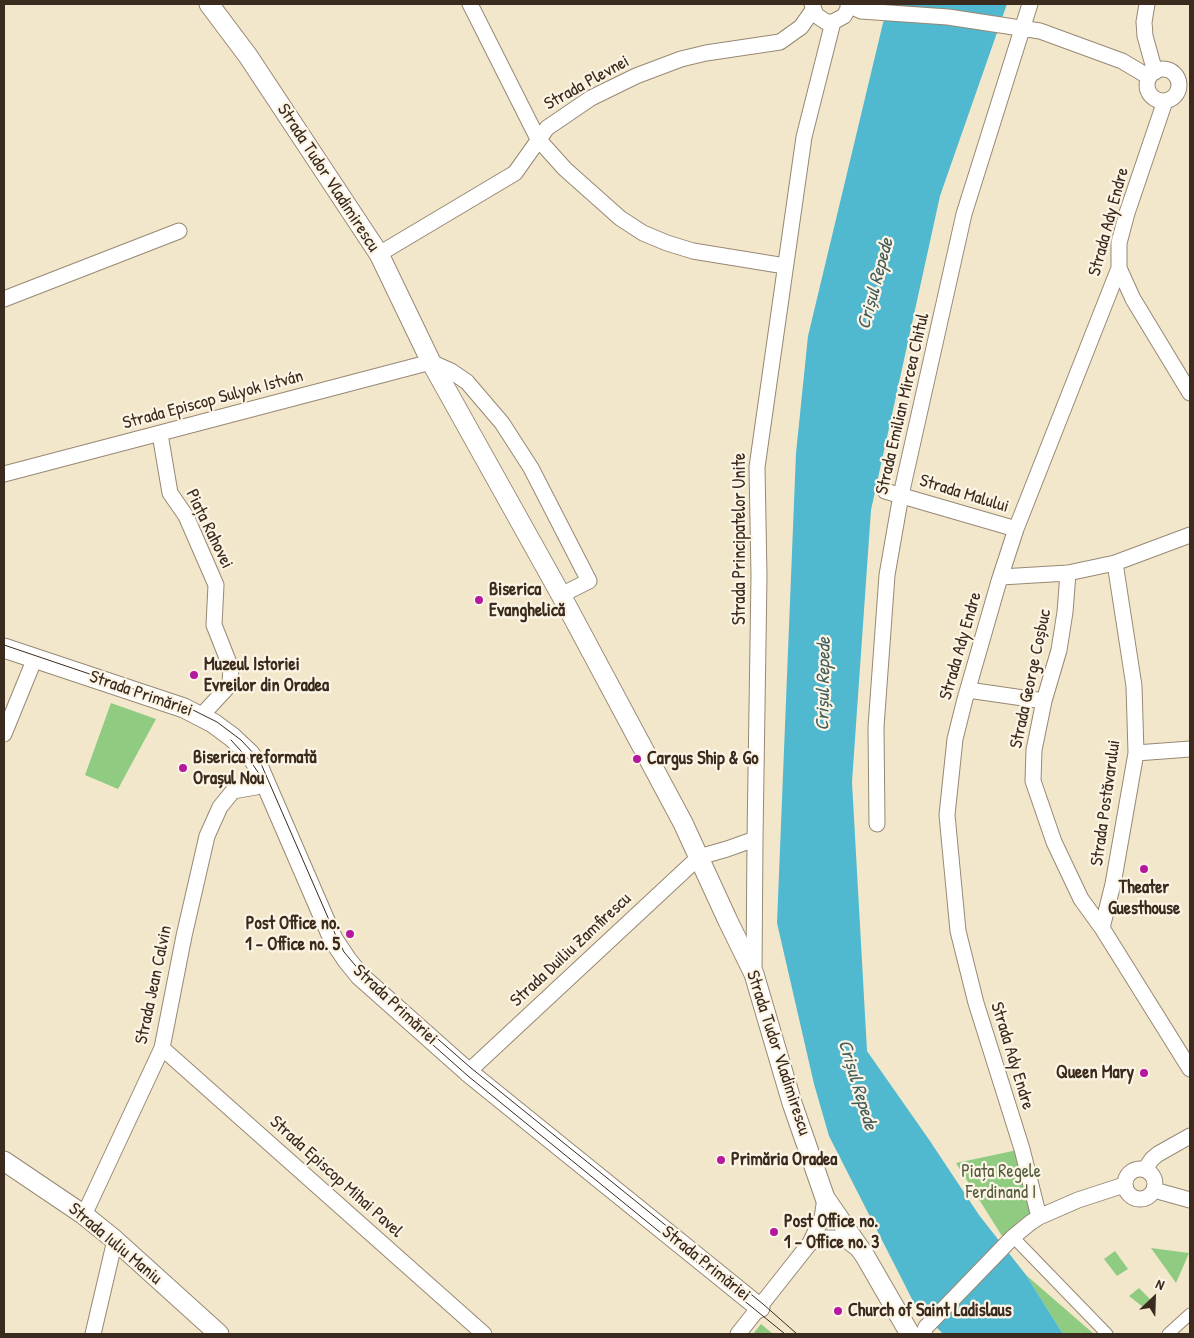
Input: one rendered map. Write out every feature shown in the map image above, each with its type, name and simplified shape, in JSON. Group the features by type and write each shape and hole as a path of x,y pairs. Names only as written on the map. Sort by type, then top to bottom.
{"street":[{"name":"Strada Tudor Vladimirescu","path":"209,4 248,56 378,254 431,362 561,595 699,857 754,974 792,1103 825,1198 917,1330"},
{"path":"470,4 538,139 565,169 620,218 643,233 693,251 785,266"},
{"name":"Strada Emilian Mircea Chitul","path":"877,824 876,727 887,575 901,494 964,214 1030,4"},
{"path":"1146,4 1144,22 1152,74 1147,87 1148,92 1155,99 1165,101 1174,97 1184,86 1169,71 1159,70 1152,74"},
{"name":"Strada Plevnei","path":"378,254 515,173 547,128 578,105 636,76 674,62 706,53 780,42 801,27 813,7"},
{"path":"813,7 821,19 832,22 844,16 853,7 948,17 1023,28 1053,34 1152,74"},
{"name":"Strada Principatelor Unite","path":"754,974 759,576 757,467 804,136 832,22"},
{"path":"1122,61 1137,56 1147,45"},
{"name":"Strada Ady Endre","path":"1039,1217 1022,1149 976,1003 958,931 946,814 955,739 1001,577 1016,529 1119,268 1119,243 1127,213 1165,101"},
{"path":"4,299 179,231"},
{"path":"1119,268 1133,299 1189,389"},
{"path":"431,362 451,371 467,382 502,423 531,468 590,581 561,595"},
{"name":"Strada Episcop Sulyok István","path":"4,474 431,362"},
{"name":"Piața Rahovei","path":"160,434 170,492 186,516 216,585 214,625 231,668 230,682 226,689 201,716"},
{"name":"Strada Malului","path":"885,491 901,494 1016,529"},
{"path":"1001,577 1068,573 1115,563 1190,536"},
{"name":"Strada Postăvarului","path":"1102,928 1113,884 1136,753 1134,686 1115,563"},
{"name":"Strada George Coșbuc","path":"1068,573 1065,612 1059,650 1044,701 1034,750 1032,781 1058,850 1081,899 1102,928 1190,1068"},
{"name":"Strada Primăriei","path":"4,648 165,701 201,716 245,748 265,780 333,939 360,976 468,1072 760,1308"},
{"path":"4,734 35,658"},
{"path":"968,690 1044,701"},
{"path":"1136,753 1190,749"},
{"name":"Strada Jean Calvin","path":"84,1215 162,1048 184,936 207,836 220,807 233,791 256,787 265,780"},
{"path":"699,857 755,839"},
{"name":"Strada Duiliu Zamfirescu","path":"468,1072 699,857"},
{"name":"Strada Episcop Mihai Pavel","path":"162,1048 484,1334"},
{"path":"1145,1169 1158,1154 1190,1136"},
{"name":"Strada Iuliu Maniu","path":"4,1161 84,1215 115,1240 219,1334"},
{"path":"1135,1169 1145,1169 1153,1176 1154,1190 1147,1198 1137,1199 1128,1195 1124,1186 1124,1180 1135,1169"},
{"path":"917,1330 1008,1242 1039,1217 1090,1196 1124,1186"},
{"path":"1154,1190 1190,1200"},
{"path":"738,1334 810,1243 822,1218 825,1198"},
{"path":"810,1243 823,1238 838,1238 846,1240 865,1256"},
{"path":"93,1334 115,1240"},
{"path":"1008,1242 1107,1334"},
{"path":"1168,1334 1190,1314"}],"green space":[{"path":"111,703 156,719 118,789 85,775"},
{"name":"Piața Regele Ferdinand I","path":"1022,1149 1039,1217 1007,1244 956,1163"},
{"path":"1151,1248 1189,1253 1176,1283"},
{"path":"1115,1251 1128,1269 1117,1276 1104,1259"},
{"path":"1026,1275 1094,1334 1063,1334"},
{"path":"1139,1288 1151,1300 1143,1307 1129,1296"},
{"path":"761,1324 773,1334 753,1334"}],"water":[{"name":"Crișul Repede","path":"890,4 1007,4 940,196 871,510 852,782 867,1051 979,1215 1026,1275 1063,1334 943,1334 915,1305 829,1136 814,1084 777,923 796,453 808,336 883,23"}],"tram line":[{"path":"4,645 187,707 217,722 241,740 256,756 262,766 336,936 344,952 360,971 471,1068 763,1304 797,1334"},
{"path":"231,740 260,775"},
{"path":"424,1037 468,1076 785,1334"}],"place":[{"name":"Biserica Evanghelică","path":"479,600"},
{"name":"Muzeul Istoriei Evreilor din Oradea","path":"194,675"},
{"name":"Cargus Ship & Go","path":"637,759"},
{"name":"Biserica reformată Orașul Nou","path":"183,768"},
{"name":"Theater Guesthouse","path":"1144,869"},
{"name":"Post Office no. 1 - Office no. 5","path":"350,934"},
{"name":"Queen Mary","path":"1144,1073"},
{"name":"Primăria Oradea","path":"721,1160"},
{"name":"Post Office no. 1 - Office no. 3","path":"774,1232"},
{"name":"Church of Saint Ladislaus","path":"838,1311"}]}
